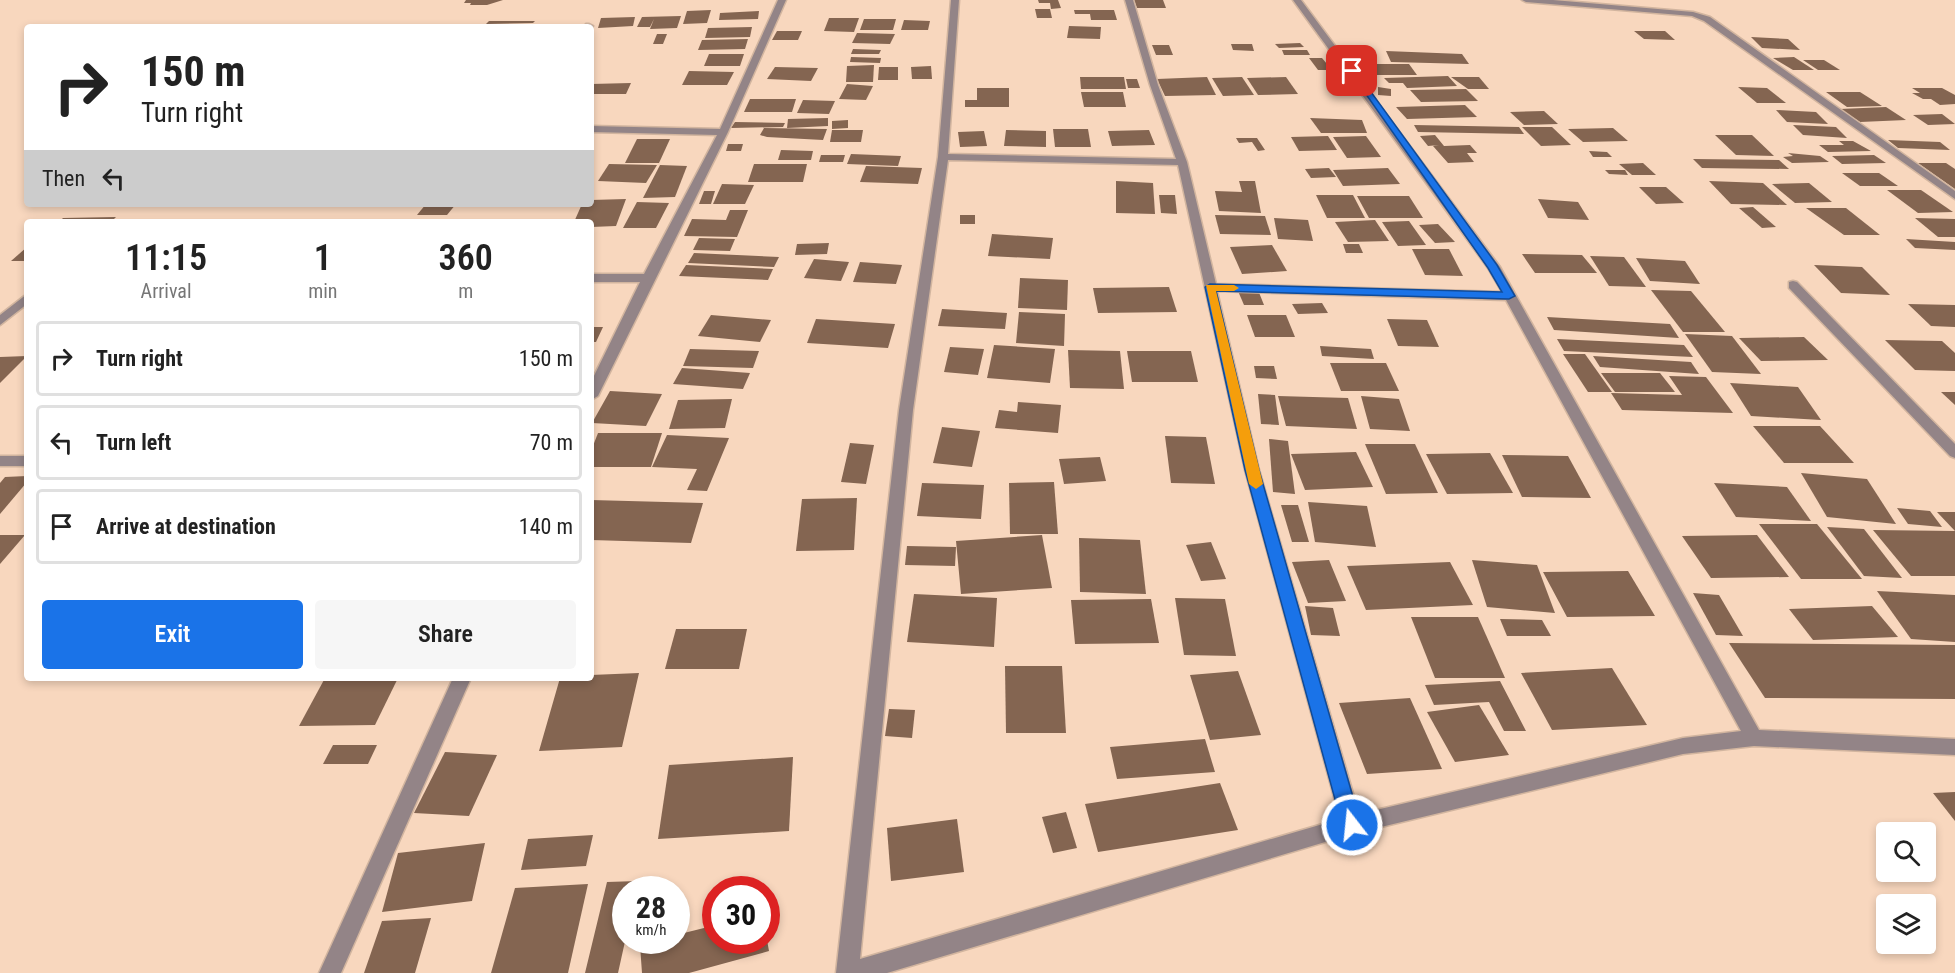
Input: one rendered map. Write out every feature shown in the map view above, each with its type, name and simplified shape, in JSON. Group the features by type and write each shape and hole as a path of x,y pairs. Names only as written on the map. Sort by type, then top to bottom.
{"street":[{"path":"594,390 723,132 782,0"},
{"path":"955,0 943,157 906,410 848,973 1352,825 1683,746 1754,738 1955,747"},
{"path":"1130,0 1154,85 1182,162 1252,470 1352,825"},
{"path":"1297,0 1480,248 1509,296 1754,738"},
{"path":"1526,0 1693,14 1707,19 1955,196"},
{"path":"594,129 723,132"},
{"path":"943,157 1182,162"},
{"path":"594,278 648,278"},
{"path":"1793,285 1955,453"},
{"path":"1210,287 1509,296"},
{"path":"0,321 24,301"},
{"path":"0,461 24,461"},
{"path":"330,973 461,681"}],"building":[{"path":"466,0 503,0 487,5 470,5 471,3 464,3"},
{"path":"1038,0 1058,0 1061,8 1051,9 1050,3 1039,3"},
{"path":"1134,0 1163,0 1166,8 1137,8"},
{"path":"1035,9 1050,9 1052,18 1037,18"},
{"path":"711,10 707,23 683,24 687,11"},
{"path":"1074,10 1114,10 1117,20 1091,20 1090,14 1075,14"},
{"path":"759,11 758,19 719,20 720,13"},
{"path":"681,16 677,28 650,29 654,19 650,27 637,27 642,17"},
{"path":"635,17 633,26 598,28 601,18"},
{"path":"829,18 859,18 854,32 824,31"},
{"path":"864,19 896,19 893,30 860,30"},
{"path":"904,20 930,21 928,30 901,30"},
{"path":"489,21 535,21 533,23 486,24"},
{"path":"1069,26 1101,27 1100,39 1067,38"},
{"path":"752,27 750,37 705,38 708,28"},
{"path":"777,31 802,31 798,40 772,40"},
{"path":"1634,31 1665,31 1675,40 1644,39"},
{"path":"857,33 895,34 890,44 852,43"},
{"path":"657,34 667,34 663,44 653,44"},
{"path":"1751,37 1788,39 1800,50 1762,48"},
{"path":"748,39 745,49 698,50 702,40"},
{"path":"1300,43 1304,47 1279,48 1275,44"},
{"path":"1231,44 1252,44 1254,51 1233,50"},
{"path":"1152,45 1169,45 1173,55 1156,55"},
{"path":"853,49 881,50 879,54 851,54"},
{"path":"1282,50 1307,50 1310,55 1284,55"},
{"path":"1343,50 1371,50 1375,56 1346,55"},
{"path":"1386,51 1462,54 1469,64 1391,62"},
{"path":"709,54 744,54 740,66 704,66"},
{"path":"851,57 881,58 880,63 850,62"},
{"path":"1794,57 1814,70 1793,70 1773,58"},
{"path":"1309,58 1322,58 1332,70 1318,70"},
{"path":"1803,60 1824,60 1840,70 1818,70"},
{"path":"1358,64 1409,64 1417,75 1365,75"},
{"path":"874,65 873,82 846,82 847,66"},
{"path":"931,66 932,79 912,79 911,67"},
{"path":"775,67 818,68 811,81 767,79"},
{"path":"879,67 898,67 898,80 878,80"},
{"path":"689,71 734,72 727,85 682,85"},
{"path":"1448,76 1457,86 1407,88 1403,83 1389,83 1384,78"},
{"path":"1080,77 1124,77 1126,89 1081,89"},
{"path":"1207,77 1216,95 1165,96 1157,79"},
{"path":"1242,77 1254,95 1223,96 1212,78"},
{"path":"1286,77 1298,94 1258,95 1247,78"},
{"path":"1451,77 1479,77 1489,89 1468,89"},
{"path":"1126,79 1137,79 1140,88 1128,88"},
{"path":"631,83 626,94 594,94 594,84"},
{"path":"847,84 873,86 866,100 839,99"},
{"path":"1378,87 1391,89 1391,96 1378,95"},
{"path":"1738,87 1767,88 1786,103 1757,103"},
{"path":"977,88 1009,88 1009,107 965,107 965,100 977,100"},
{"path":"1912,88 1942,88 1955,95 1955,104 1940,105 1931,99 1923,99 1912,93 1920,93"},
{"path":"1466,89 1478,101 1421,102 1410,90"},
{"path":"1081,92 1123,92 1126,107 1084,107"},
{"path":"1826,92 1860,92 1882,106 1847,107"},
{"path":"750,99 796,99 792,112 744,112"},
{"path":"803,100 835,101 829,114 797,113"},
{"path":"1465,105 1477,117 1407,119 1396,107"},
{"path":"1886,107 1906,120 1860,122 1840,109"},
{"path":"1776,110 1816,112 1828,124 1787,122"},
{"path":"1544,111 1558,124 1524,125 1510,112"},
{"path":"1942,114 1955,124 1928,125 1913,115"},
{"path":"828,118 828,126 787,128 788,119"},
{"path":"1310,118 1362,120 1367,133 1321,133"},
{"path":"848,120 848,128 832,129 832,121"},
{"path":"735,122 785,123 783,127 731,128"},
{"path":"1414,125 1519,127 1524,134 1418,132"},
{"path":"1793,125 1836,127 1847,138 1803,135"},
{"path":"1522,127 1552,127 1571,145 1541,146"},
{"path":"764,128 827,129 823,140 767,137 760,135"},
{"path":"1613,128 1628,141 1583,142 1568,129"},
{"path":"1053,129 1088,129 1091,147 1055,147"},
{"path":"832,130 863,130 861,142 830,142"},
{"path":"1006,130 1046,131 1046,147 1004,146"},
{"path":"1149,130 1155,145 1112,146 1108,131"},
{"path":"984,131 987,146 960,147 958,132"},
{"path":"1435,135 1444,146 1470,145 1477,153 1467,153 1474,162 1448,163 1433,146 1439,145 1428,146 1420,136"},
{"path":"1715,135 1752,135 1774,156 1736,155"},
{"path":"1328,136 1337,150 1299,151 1291,137"},
{"path":"1366,136 1381,157 1347,158 1333,137"},
{"path":"1236,138 1257,138 1265,150 1258,151 1252,142 1239,143"},
{"path":"637,139 670,139 659,163 625,163"},
{"path":"1888,140 1940,142 1950,150 1898,148"},
{"path":"1839,141 1853,141 1871,151 1828,152 1819,145 1844,145"},
{"path":"728,144 743,144 741,151 726,151"},
{"path":"781,150 813,151 811,160 778,160"},
{"path":"1589,151 1607,152 1612,157 1593,157"},
{"path":"1788,153 1820,156 1829,162 1792,163 1783,157 1793,156"},
{"path":"851,154 901,156 898,166 847,164"},
{"path":"821,155 845,155 843,162 819,162"},
{"path":"1874,155 1886,163 1842,164 1832,156"},
{"path":"1693,159 1779,160 1789,169 1702,168"},
{"path":"1643,163 1656,175 1632,175 1619,164"},
{"path":"1918,163 1946,163 1955,169 1955,189"},
{"path":"609,164 657,165 646,183 598,181"},
{"path":"754,164 807,164 803,182 748,182"},
{"path":"660,165 687,166 675,197 643,198"},
{"path":"866,166 922,168 918,184 860,182"},
{"path":"1329,168 1336,177 1311,178 1305,169"},
{"path":"1388,168 1400,184 1343,186 1333,170"},
{"path":"1605,170 1625,170 1628,175 1609,174"},
{"path":"1842,173 1879,173 1898,186 1860,186"},
{"path":"1116,181 1153,183 1155,214 1116,213"},
{"path":"1239,181 1255,181 1261,213 1219,211 1215,191 1242,192"},
{"path":"1709,181 1763,183 1787,205 1731,204"},
{"path":"1809,183 1832,202 1795,203 1772,184"},
{"path":"722,184 754,185 745,204 713,204"},
{"path":"1639,187 1666,187 1684,203 1656,204"},
{"path":"1887,190 1921,190 1953,212 1918,213"},
{"path":"704,191 715,191 711,204 699,204"},
{"path":"1159,195 1175,195 1177,214 1161,213"},
{"path":"1316,195 1353,195 1365,218 1327,218"},
{"path":"1357,196 1409,196 1423,218 1369,218"},
{"path":"626,199 616,226 594,227 594,219 575,219 581,207 594,207 594,200"},
{"path":"1538,199 1578,202 1589,220 1548,218"},
{"path":"637,202 669,203 656,228 623,228"},
{"path":"424,207 454,207 447,215 417,215"},
{"path":"1753,207 1776,227 1762,228 1739,208"},
{"path":"1806,208 1846,208 1880,235 1844,235"},
{"path":"730,210 748,210 737,237 684,236 692,219 726,220"},
{"path":"960,215 975,215 975,224 960,224"},
{"path":"1215,215 1265,216 1271,235 1220,234"},
{"path":"116,217 114,219 63,218"},
{"path":"1274,218 1308,220 1313,241 1278,239"},
{"path":"1915,218 1955,219 1955,237 1938,237"},
{"path":"1375,220 1389,241 1348,242 1335,222"},
{"path":"1409,221 1426,245 1398,246 1382,222"},
{"path":"1438,224 1455,242 1435,243 1419,225"},
{"path":"992,234 1053,238 1050,259 988,256"},
{"path":"699,238 735,239 730,251 693,250"},
{"path":"1906,239 1955,242 1955,250 1915,248"},
{"path":"829,243 827,254 795,255 797,244"},
{"path":"1343,244 1359,244 1363,253 1346,253"},
{"path":"1272,245 1287,271 1242,274 1230,247"},
{"path":"1412,249 1449,249 1463,276 1425,275"},
{"path":"24,250 24,261 11,261"},
{"path":"694,253 779,257 774,267 688,263"},
{"path":"1522,254 1582,255 1597,273 1535,273"},
{"path":"1590,256 1624,257 1646,287 1609,286"},
{"path":"1636,258 1685,261 1700,284 1650,281"},
{"path":"814,259 849,262 841,281 804,278"},
{"path":"860,262 902,265 896,284 853,282"},
{"path":"686,265 773,269 768,280 679,276"},
{"path":"1814,265 1862,267 1890,295 1841,293"},
{"path":"1020,278 1068,280 1067,310 1018,308"},
{"path":"1169,287 1177,312 1098,313 1093,288"},
{"path":"1258,290 1264,305 1244,305 1238,291"},
{"path":"1651,290 1691,291 1725,332 1683,332"},
{"path":"1322,303 1328,313 1298,314 1292,304"},
{"path":"1908,304 1955,305 1955,327 1931,326"},
{"path":"942,309 1007,313 1005,329 938,326"},
{"path":"1019,312 1065,314 1064,346 1016,343"},
{"path":"711,315 771,320 760,342 698,336"},
{"path":"1247,315 1286,315 1295,337 1255,337"},
{"path":"1547,317 1670,324 1679,338 1554,330"},
{"path":"816,319 895,324 888,348 807,343"},
{"path":"1387,319 1427,320 1439,347 1398,346"},
{"path":"594,327 603,327 594,342"},
{"path":"1685,334 1732,336 1761,374 1712,372"},
{"path":"1804,337 1828,360 1761,361 1739,338"},
{"path":"1557,339 1684,345 1693,357 1564,351"},
{"path":"1885,340 1942,341 1955,353 1955,371 1915,370"},
{"path":"994,345 1055,349 1050,383 987,378"},
{"path":"1320,346 1371,349 1374,359 1322,356"},
{"path":"950,347 984,349 978,375 944,372"},
{"path":"690,349 759,351 753,368 683,366"},
{"path":"1068,350 1120,351 1124,389 1070,388"},
{"path":"1127,351 1191,351 1198,382 1132,382"},
{"path":"1563,354 1585,354 1612,392 1588,392"},
{"path":"24,356 24,359 0,383 0,357"},
{"path":"1593,356 1691,362 1699,374 1600,367"},
{"path":"1330,363 1386,363 1399,391 1341,391"},
{"path":"1254,366 1274,366 1277,379 1256,378"},
{"path":"682,368 750,373 743,389 673,384"},
{"path":"1601,373 1660,373 1675,392 1615,392"},
{"path":"1669,376 1706,377 1733,413 1622,410 1611,393 1682,395"},
{"path":"1730,383 1798,387 1821,420 1751,416"},
{"path":"610,391 662,394 646,426 594,423"},
{"path":"1941,392 1955,392 1955,405"},
{"path":"1258,394 1275,395 1279,425 1261,424"},
{"path":"1278,396 1348,398 1357,429 1286,426"},
{"path":"1361,396 1399,399 1410,431 1370,429"},
{"path":"732,399 725,428 669,429 678,400"},
{"path":"1018,402 1061,405 1058,433 995,428 999,410 1017,412"},
{"path":"1753,426 1820,426 1854,463 1784,463"},
{"path":"942,427 980,431 972,467 933,463"},
{"path":"598,433 662,433 651,467 594,467 594,443"},
{"path":"667,435 729,438 707,491 687,490 697,469 652,467"},
{"path":"1165,436 1206,437 1215,484 1171,483"},
{"path":"1269,439 1288,441 1295,494 1273,492"},
{"path":"850,443 874,445 866,484 841,482"},
{"path":"1365,444 1415,444 1438,493 1386,494"},
{"path":"1356,452 1373,487 1305,490 1291,454"},
{"path":"1490,453 1513,493 1447,494 1426,454"},
{"path":"1502,455 1568,456 1591,498 1522,497"},
{"path":"1100,457 1106,481 1064,484 1059,459"},
{"path":"1801,473 1867,479 1896,524 1827,517"},
{"path":"24,476 24,486 0,514 0,483 5,477"},
{"path":"1054,482 1058,534 1010,534 1009,483"},
{"path":"922,483 984,485 981,519 917,516"},
{"path":"1714,483 1787,487 1811,521 1736,517"},
{"path":"857,498 854,550 796,551 802,499"},
{"path":"594,500 703,503 691,543 594,540"},
{"path":"1308,502 1367,506 1376,547 1315,542"},
{"path":"1281,505 1298,505 1309,542 1292,542"},
{"path":"1897,508 1930,511 1942,527 1908,524"},
{"path":"1937,512 1955,512 1955,531"},
{"path":"1759,524 1817,524 1862,579 1801,579"},
{"path":"1827,527 1864,529 1902,578 1864,576"},
{"path":"1873,530 1955,531 1955,576 1911,576"},
{"path":"0,535 24,535 24,536 0,564"},
{"path":"1042,535 1052,588 961,594 956,541"},
{"path":"1757,535 1789,577 1711,578 1682,536"},
{"path":"1079,538 1140,540 1146,594 1080,592"},
{"path":"1211,542 1226,579 1201,581 1186,545"},
{"path":"907,546 956,547 955,566 905,565"},
{"path":"1329,560 1346,601 1308,603 1292,562"},
{"path":"1472,560 1537,565 1555,613 1487,607"},
{"path":"1450,562 1473,605 1366,610 1347,566"},
{"path":"1628,571 1655,616 1567,617 1543,572"},
{"path":"1877,591 1955,595 1955,642 1911,639"},
{"path":"1693,593 1719,595 1743,636 1716,635"},
{"path":"914,594 997,598 994,647 907,642"},
{"path":"1175,598 1225,599 1236,656 1184,655"},
{"path":"1151,599 1159,643 1075,644 1071,600"},
{"path":"1305,606 1333,608 1340,636 1311,635"},
{"path":"1872,606 1898,637 1813,640 1789,609"},
{"path":"1411,617 1478,617 1505,678 1435,678"},
{"path":"1500,619 1542,620 1551,636 1507,636"},
{"path":"676,629 747,629 739,669 665,669"},
{"path":"1729,643 1955,645 1955,699 1765,698"},
{"path":"1005,666 1062,666 1066,733 1006,733"},
{"path":"1612,668 1647,725 1552,730 1521,673"},
{"path":"1238,671 1261,735 1210,740 1190,675"},
{"path":"639,673 622,747 539,751 559,681 594,681 594,675"},
{"path":"323,681 397,681 375,725 299,726"},
{"path":"1500,681 1526,731 1504,731 1489,702 1434,705 1425,685"},
{"path":"1410,698 1442,769 1367,774 1339,703"},
{"path":"1479,705 1509,755 1455,762 1427,712"},
{"path":"889,709 915,710 912,738 885,736"},
{"path":"1205,739 1215,772 1117,779 1110,747"},
{"path":"333,745 377,745 368,764 323,764"},
{"path":"445,752 497,755 469,816 414,813"},
{"path":"793,757 789,831 658,839 669,765"},
{"path":"1220,783 1238,830 1098,852 1085,804"},
{"path":"1955,792 1955,821 1933,793"},
{"path":"1066,812 1077,848 1053,853 1042,817"},
{"path":"957,819 964,872 891,881 887,828"},
{"path":"593,835 586,866 521,870 528,839"},
{"path":"485,843 472,901 382,912 398,853"},
{"path":"607,882 612,882 612,954 622,954 618,973 585,973"},
{"path":"588,884 568,973 491,973 515,888"},
{"path":"431,918 415,973 364,973 382,921"},
{"path":"702,928 702,954 758,954 689,973 642,973 641,954 690,954 690,932"}],"slow traffic":[{"path":"1234,288 1210,287 1256,484"}],"route":[{"path":"1352,71 1494,267 1509,296 1210,287 1252,470 1352,825"}]}
